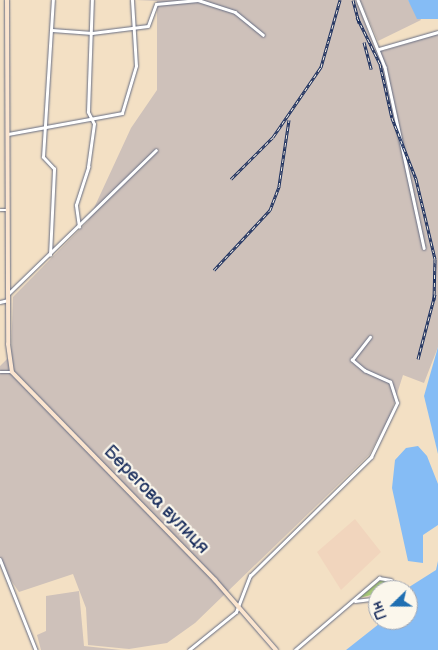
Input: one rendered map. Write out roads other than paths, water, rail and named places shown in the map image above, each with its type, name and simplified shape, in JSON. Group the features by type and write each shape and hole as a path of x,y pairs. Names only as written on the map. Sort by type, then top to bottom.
{"street":[{"path":"0,372 12,372 8,300 7,0"},
{"path":"50,255 54,169 43,159 53,0"},
{"path":"80,227 76,204 90,155 94,124 90,118 92,0"},
{"path":"8,134 44,131 90,118 120,115 136,66 132,0"},
{"path":"52,30 92,34 134,29 150,25 156,4 198,0 236,12 263,35"},
{"path":"358,0 379,50 424,248"},
{"path":"379,50 438,32"},
{"path":"8,294 80,227 156,150"},
{"path":"0,210 8,210"},
{"path":"0,302 8,300"},
{"path":"189,650 238,605 250,576 362,468 390,420 397,403 394,387 352,360 370,337"},
{"name":"Берегова вулиця","path":"12,372 238,605 276,650"},
{"path":"0,559 36,650"},
{"path":"295,650 368,589"},
{"path":"354,601 368,599"}],"water":[{"path":"408,0 438,0 438,19 417,19"},
{"path":"438,347 438,454 424,396"},
{"path":"418,446 427,456 438,484 438,525 423,535 423,563 408,561 392,488 395,460 406,448"},
{"path":"438,561 438,650 346,650 371,630 418,630 418,581 436,570"}],"railway":[{"path":"231,179 273,137 321,67 340,0"},
{"path":"353,0 359,23"},
{"path":"357,17 380,64 392,118 416,179 435,259 434,300"},
{"path":"364,42 371,69"},
{"path":"214,270 270,210 279,186 289,120"},
{"path":"418,359 435,294"}]}
